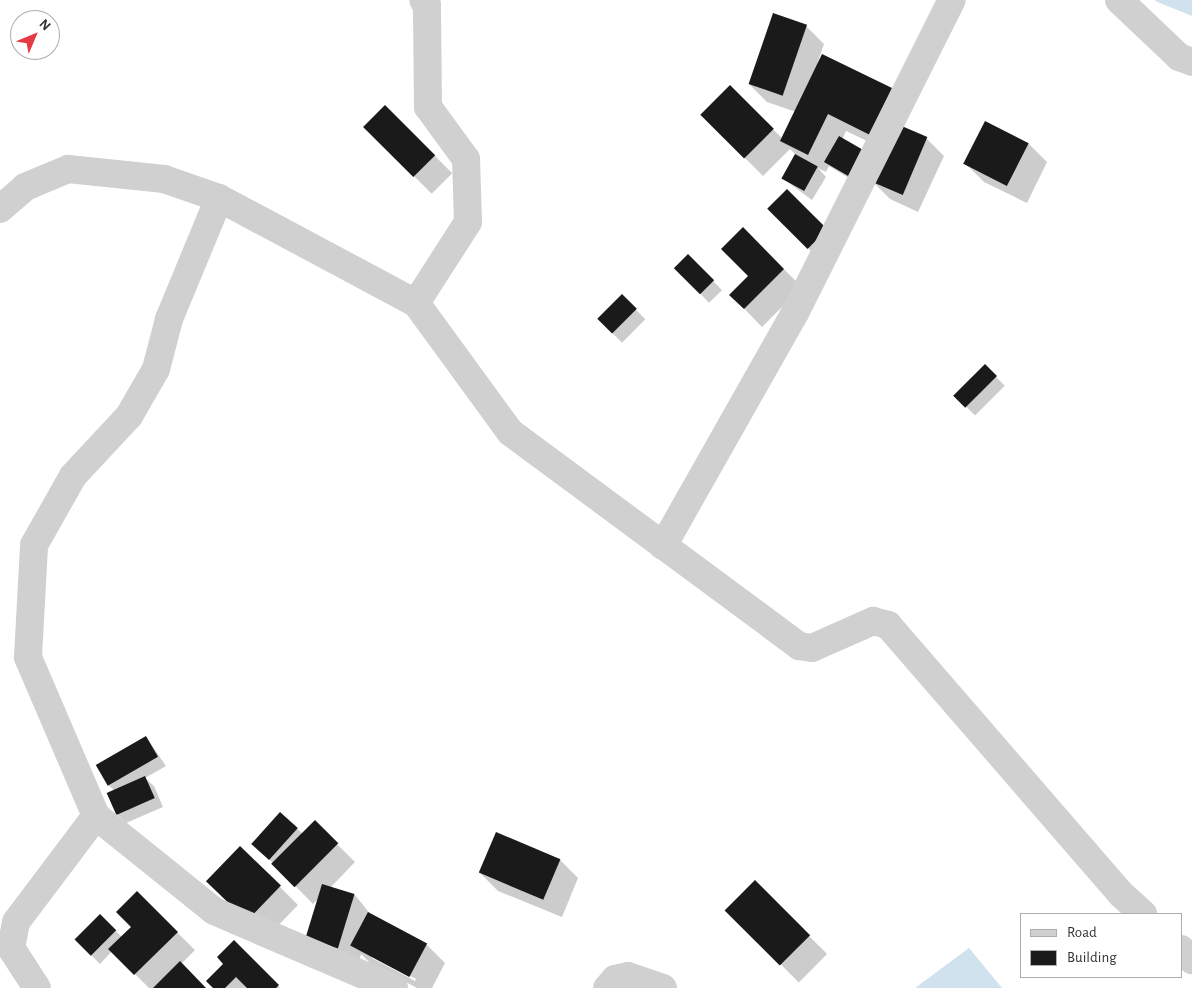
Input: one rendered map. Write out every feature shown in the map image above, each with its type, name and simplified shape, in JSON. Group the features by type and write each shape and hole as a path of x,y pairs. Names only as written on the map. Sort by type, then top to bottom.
{"street":[{"path":"416,303 468,222 466,159 428,107 427,5 423,0"},
{"path":"662,546 795,313 952,0"},
{"path":"1119,0 1179,57 1192,62"},
{"path":"0,209 25,187 68,169 164,179 219,198 416,303 510,432 799,646 812,648 873,621 888,625 1121,894 1142,913"},
{"path":"219,198 169,319 156,369 129,416 73,476 34,545 28,657 96,816 214,911 394,988"},
{"path":"37,988 11,948 16,922 96,816"},
{"path":"1182,950 1192,960"},
{"path":"607,988 615,979 628,976 663,988"}],"water":[{"path":"1156,0 1192,0 1192,16 1155,1"},
{"path":"969,948 1002,988 915,988"}],"building":[{"path":"773,13 807,25 783,96 749,84"},
{"path":"822,54 892,88 870,135 828,114 808,155 780,141"},
{"path":"730,85 774,129 744,159 700,115"},
{"path":"385,105 435,155 413,177 363,127"},
{"path":"985,121 1029,143 1007,186 963,164"},
{"path":"897,124 927,137 903,195 872,182"},
{"path":"839,136 867,152 852,178 824,162"},
{"path":"795,154 818,167 804,191 781,178"},
{"path":"787,189 827,229 808,249 767,209"},
{"path":"743,227 784,269 744,309 729,295 748,276 721,249"},
{"path":"688,254 714,280 700,294 674,268"},
{"path":"622,294 637,309 612,334 597,319"},
{"path":"985,364 997,376 965,408 953,396"},
{"path":"146,736 158,757 108,786 96,765"},
{"path":"145,776 155,798 116,815 107,793"},
{"path":"280,812 298,828 269,860 251,844"},
{"path":"315,820 338,843 294,887 271,864"},
{"path":"496,832 560,859 543,900 479,873"},
{"path":"240,846 281,886 247,921 206,881"},
{"path":"755,880 810,935 780,966 725,910"},
{"path":"322,884 355,894 338,948 305,939"},
{"path":"137,891 178,932 134,975 108,949 131,927 116,912"},
{"path":"368,912 427,943 409,977 350,946"},
{"path":"100,914 116,930 91,956 75,939"},
{"path":"234,940 279,985 276,988 247,988 236,977 225,988 213,988 206,981 223,964 217,957"},
{"path":"180,961 206,988 153,988"}]}
